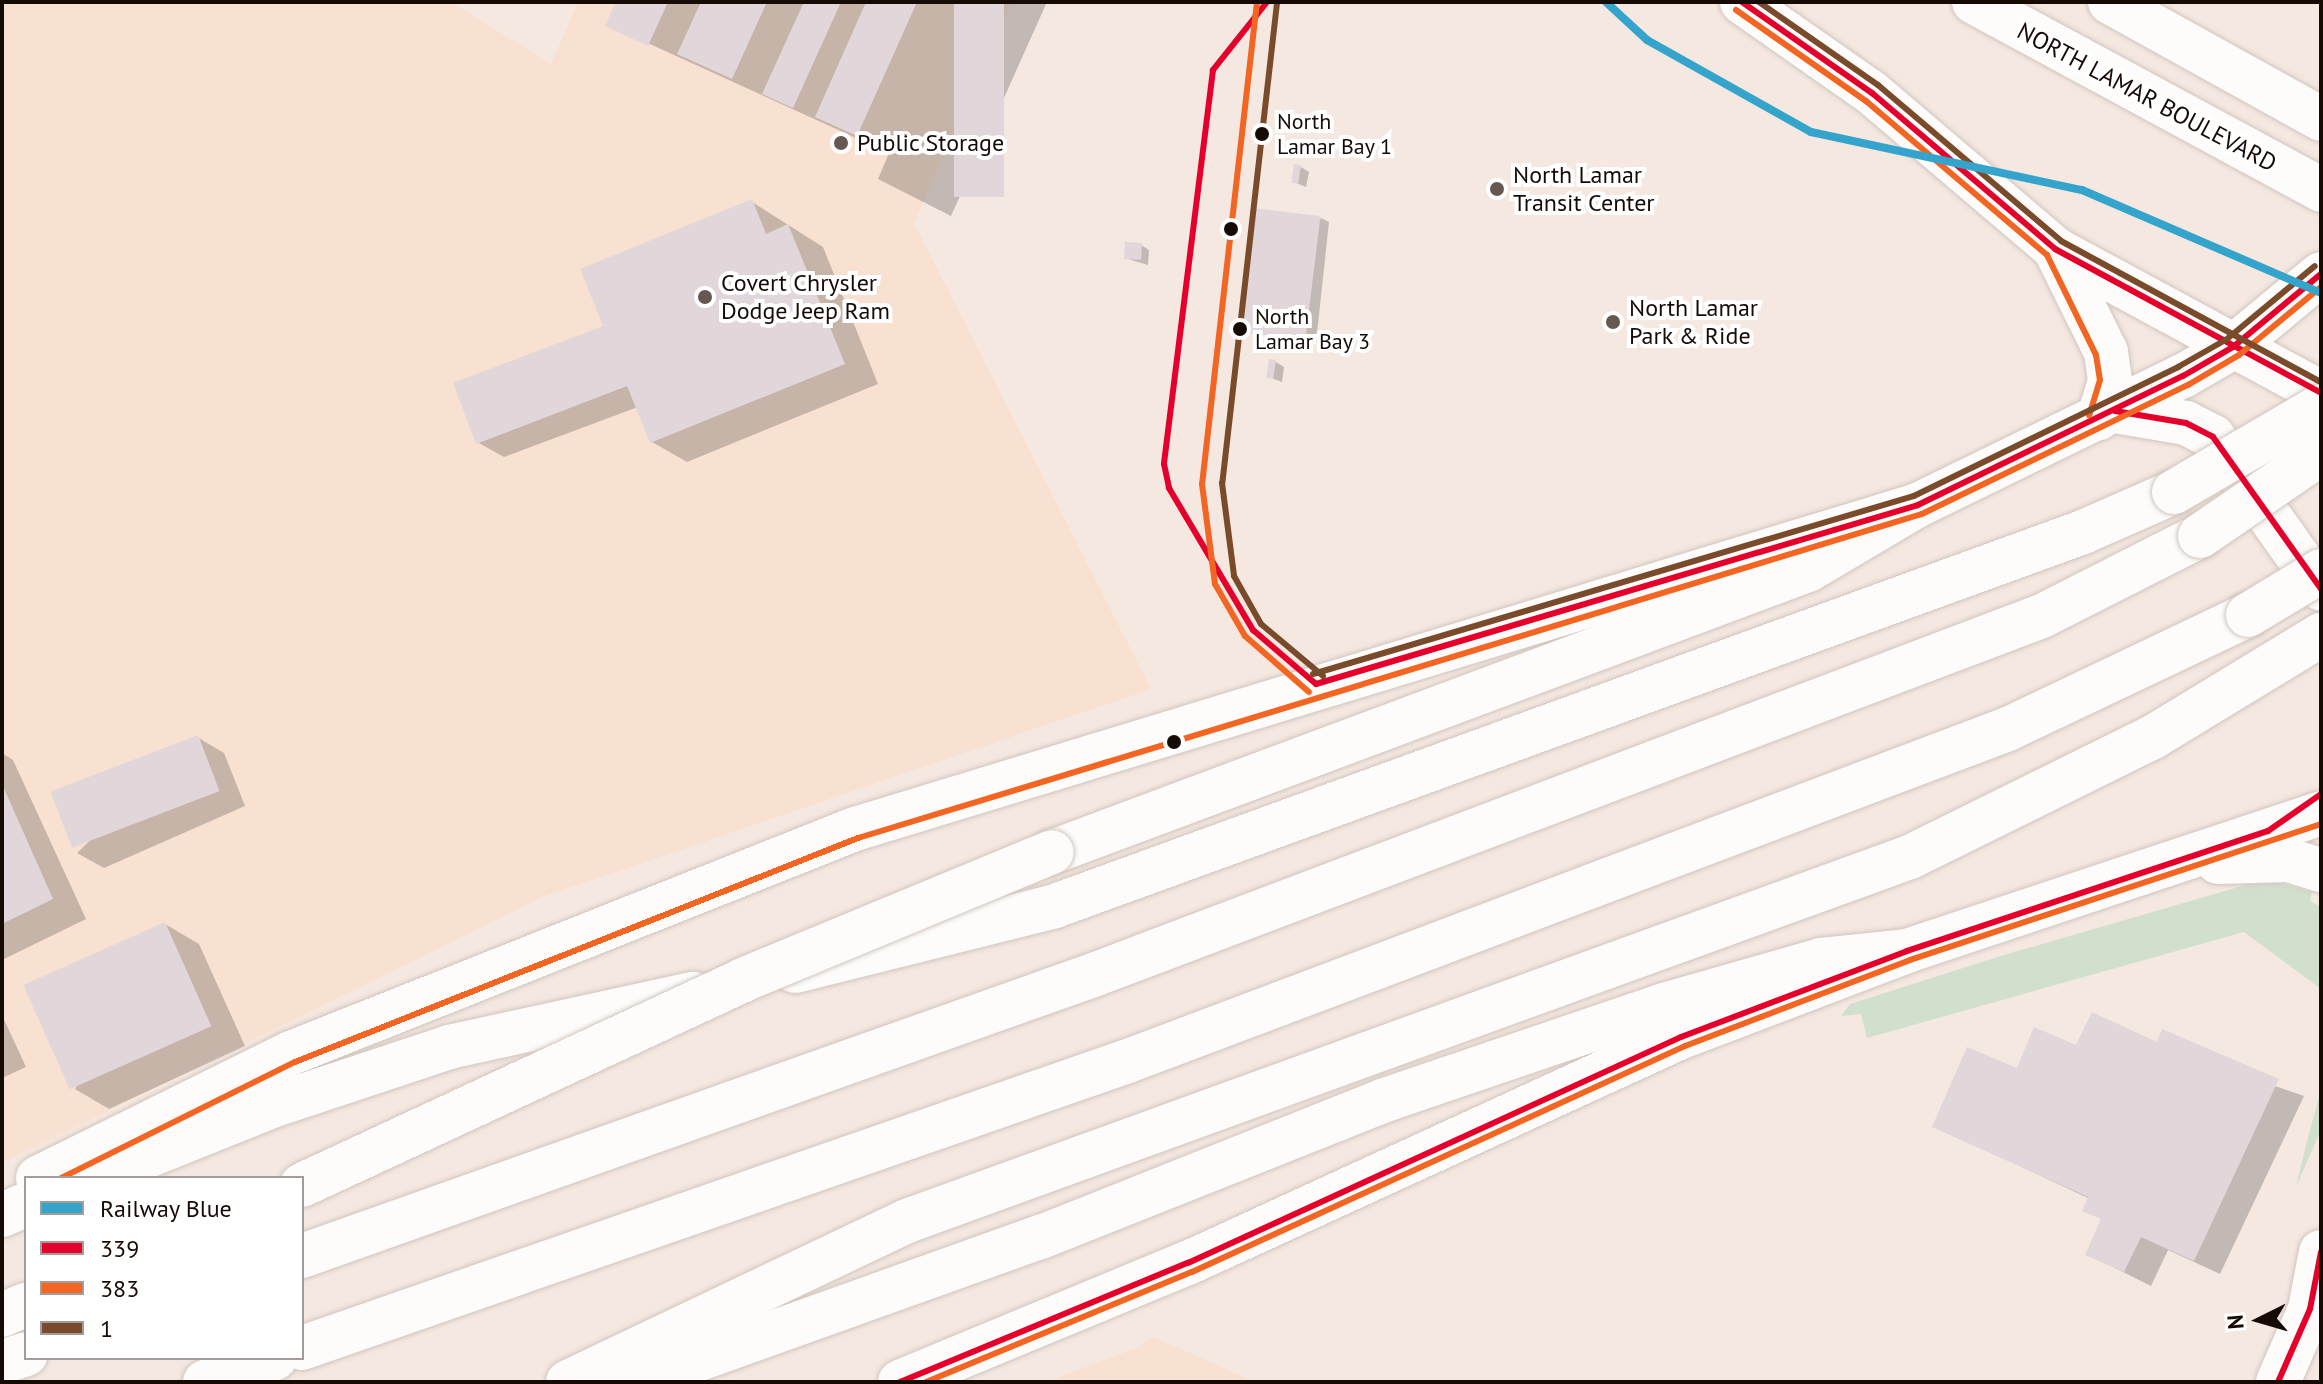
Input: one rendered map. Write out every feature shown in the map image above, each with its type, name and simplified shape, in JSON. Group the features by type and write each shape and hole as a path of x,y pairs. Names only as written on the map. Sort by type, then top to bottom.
{"main road":[{"path":"1742,2 1872,93 2055,249 2321,393"},
{"name":"NORTH LAMAR BOULEVARD","path":"1974,2 2321,190"},
{"path":"2110,2 2321,119"},
{"path":"2055,249 2106,352 2110,381 2107,415"},
{"path":"304,1184 743,980 1052,852 1808,570 1918,505 2107,415 2233,347 2315,281"},
{"path":"98,1176 272,1106 449,1047 890,950 1055,906 2069,538 2174,492 2321,406"},
{"path":"2107,415 2186,423 2213,437 2321,589"},
{"path":"304,1255 1096,974 2042,616 2200,536 2321,453"},
{"path":"42,1176 291,1053 855,829 1918,505"},
{"path":"304,1347 1128,1061 2008,729 2248,615 2321,571"},
{"path":"568,1382 907,1221 1910,857 2140,744 2321,635"},
{"path":"2268,831 2321,794"},
{"path":"900,1382 1188,1263 1681,1037 1907,951 2321,813"},
{"path":"2172,864 2288,860 2321,870"},
{"path":"635,1382 1041,1237 1385,1100 1664,1005 1821,960 1907,951"},
{"path":"2,1198 24,1186"},
{"path":"2,1215 24,1206"},
{"path":"2278,1382 2316,1303 2321,1252"},
{"path":"2,1315 24,1306"},
{"path":"2,1362 24,1355"},
{"path":"205,1382 269,1360"}],"shaded area":[{"path":"2,2 451,2 551,64 578,2 1011,2 914,223 1151,689 543,897 2,1163"},
{"path":"1153,1337 1256,1382 1046,1382 1136,1348"}],"green space":[{"path":"2278,883 2312,892 2310,901 2321,907 2321,989 2244,932 1867,1038 1861,1014 1841,1016 1850,1004 2004,955 2249,884"},
{"path":"2321,1090 2321,1130 2296,1187 2306,1145"}],"building":[{"path":"616,2 668,2 648,46 605,26"},
{"path":"701,2 767,2 732,79 677,54"},
{"path":"804,2 841,2 793,108 762,94"},
{"path":"866,2 917,2 857,136 815,117"},
{"path":"954,2 1004,2 1004,197 954,197"},
{"path":"1294,164 1301,165 1298,184 1291,183"},
{"name":"Covert Chrysler Dodge Jeep Ram","path":"752,199 766,234 788,224 845,364 650,443 627,386 476,444 453,383 603,326 580,269"},
{"path":"1254,208 1321,216 1305,340 1239,332"},
{"path":"1125,242 1142,243 1141,260 1124,259"},
{"path":"1269,359 1276,360 1273,379 1266,378"},
{"path":"198,735 220,791 72,848 50,792"},
{"path":"2,784 53,899 2,924"},
{"path":"165,922 211,1026 70,1089 23,985"},
{"path":"2092,1012 2157,1042 2162,1029 2279,1079 2194,1261 2141,1237 2124,1272 2085,1255 2101,1219 2082,1211 2088,1197 1932,1127 1967,1047 2017,1068 2034,1027 2076,1045"}],"rail line":[{"name":"Blue","path":"1606,2 1647,40 1811,132 2082,190 2321,293"}],"transit line":[{"name":"383","path":"1257,2 1202,484 1215,584 1245,636 1309,692"},
{"name":"339","path":"1267,2 1213,70 1164,464 1169,488 1253,630 1316,684"},
{"name":"339","path":"1742,2 1872,93 2055,249 2321,393"},
{"name":"1","path":"1759,2 1878,85 2061,241 2321,382"},
{"name":"1","path":"1277,3 1222,483 1234,576 1261,624 1323,676"},
{"name":"383","path":"1736,10 1866,101 2047,255 2096,355 2100,380 2089,415"},
{"name":"1","path":"1313,674 1914,496 2178,367 2227,339 2315,266"},
{"name":"339","path":"1316,684 1918,505 2183,376 2233,347 2321,274"},
{"name":"383","path":"65,1176 295,1062 858,838 1922,514 2188,385 2239,355 2321,287"},
{"name":"339","path":"2115,411 2186,423 2213,437 2321,589"},
{"name":"339","path":"900,1382 1188,1263 1681,1037 1907,951 2268,831 2321,794"},
{"name":"383","path":"926,1382 1192,1272 1685,1046 1910,960 2321,824"},
{"name":"339","path":"2278,1382 2310,1309 2321,1252"}],"place":[{"name":"North Lamar Bay 1","path":"1262,134"},
{"name":"Public Storage","path":"841,143"},
{"name":"North Lamar Transit Center","path":"1497,189"},
{"name":"Covert Chrysler Dodge Jeep Ram","path":"705,297"},
{"name":"North Lamar Park & Ride","path":"1613,322"},
{"name":"North Lamar Bay 3","path":"1240,329"}]}
